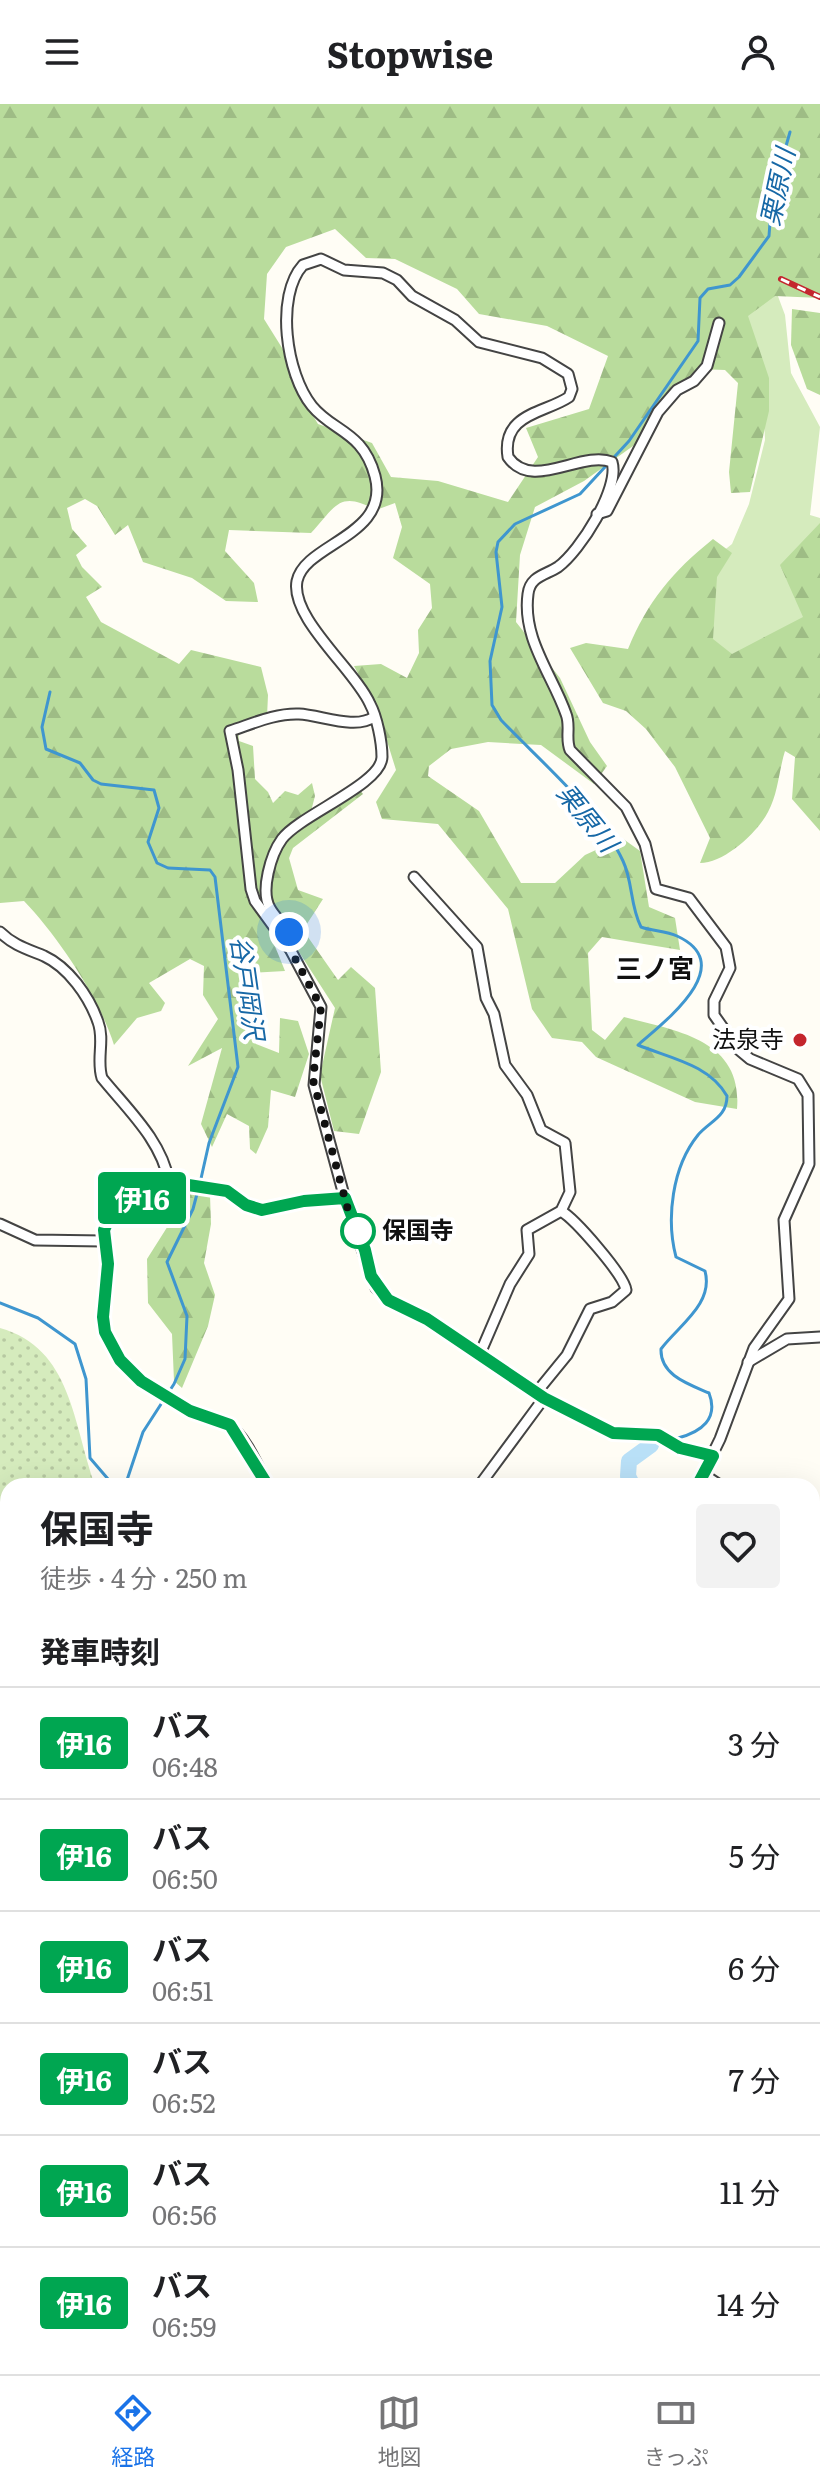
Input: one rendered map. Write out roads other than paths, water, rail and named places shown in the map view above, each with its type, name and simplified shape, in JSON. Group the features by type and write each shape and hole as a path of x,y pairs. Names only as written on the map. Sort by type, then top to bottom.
{"street":[{"path":"290,949 291,935 267,902 274,853 289,830 379,769 382,755 370,703 304,613 297,598 297,582 303,569 364,521 374,503 376,486 372,469 356,441 312,408 292,370 286,293 303,265 321,259 344,270 383,273 397,280 424,306 455,320 479,342 542,358 561,367 571,383 569,397 526,417 508,439 508,457 517,467 527,469 563,468 608,460 613,483 584,539 558,567 532,582 528,593 535,649 567,716 567,744 626,807 645,844 656,889 689,898 726,947 730,968 714,1001 718,1021 744,1055 798,1079 810,1104 809,1164 784,1220 789,1299 764,1332 748,1362 702,1478"},
{"path":"597,514 607,511 658,412 677,390 694,381 707,366 719,323"},
{"path":"374,717 358,723 300,714 278,715 230,731 238,770 251,889 255,901 290,949 321,1007 313,1080 345,1198 376,1288 388,1300 427,1319 540,1396 613,1433 658,1435 680,1448 713,1456"},
{"path":"414,877 477,947 486,998 494,1014 505,1065 527,1095 541,1130 565,1143 570,1192 561,1211 527,1230 529,1254 510,1284 479,1356"},
{"path":"0,932 10,942 58,963 69,973 98,1022 98,1065 102,1078 157,1146 165,1161 169,1182"},
{"path":"263,1478 230,1425 190,1411 141,1381 120,1360 105,1332 103,1317 108,1264 103,1241 106,1221 115,1205 152,1195 169,1182 227,1191 246,1205 262,1210 304,1201 345,1198"},
{"path":"484,1478 567,1355 590,1309 612,1302 626,1290 615,1268 577,1222 561,1211"},
{"path":"0,1224 35,1240 103,1241"},
{"path":"748,1362 787,1339 820,1337"}],"waterway":[{"name":"栗原川","path":"678,1438 701,1428 712,1410 709,1393 670,1372 662,1358 661,1349 700,1304 706,1283 705,1271 676,1257 672,1226 674,1194 689,1148 721,1114 727,1096 710,1076 699,1069 638,1045 691,993 699,977 701,962 694,948 677,936 641,927 626,869 613,843 584,806 501,720 492,705 490,661 502,607 496,552 498,542 515,524 580,494 629,441 698,341 700,298 708,289 730,285 739,277 769,236 772,195 790,132"},
{"name":"谷戸岡沢","path":"50,692 42,727 46,749 80,763 93,780 101,784 154,790 159,808 148,842 157,863 168,868 210,870 215,877 238,1067 209,1143 200,1183"},
{"name":"谷戸岡沢","path":"128,1478 143,1432 174,1384 185,1359 187,1316 167,1262 193,1209 198,1190"},
{"path":"0,1303 38,1318 75,1344 86,1379 90,1458 107,1478"},
{"name":"栗原川","path":"629,1478 629,1461 651,1445"}],"railway":[{"path":"781,279 820,297"}],"place":[{"name":"法泉寺","path":"800,1040"},
{"name":"保国寺","path":"358,1231"}],"district":[{"name":"三ノ宮","path":"655,969"}]}
